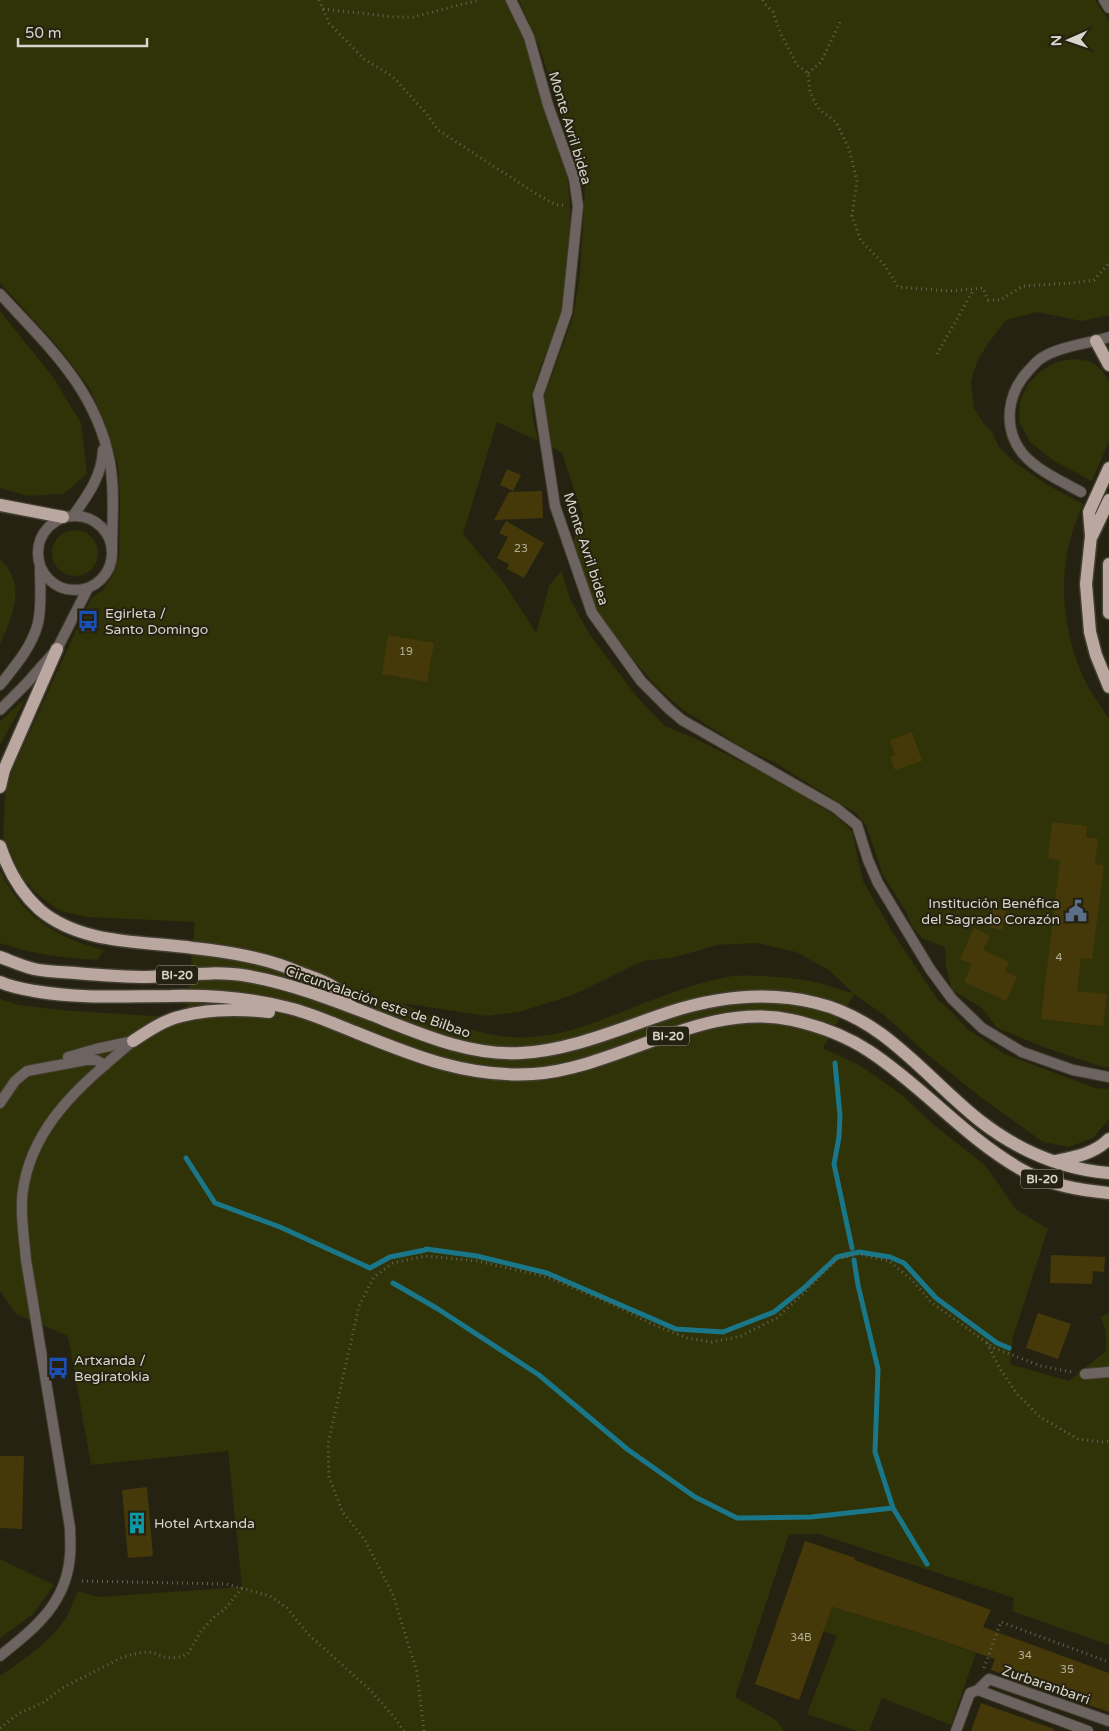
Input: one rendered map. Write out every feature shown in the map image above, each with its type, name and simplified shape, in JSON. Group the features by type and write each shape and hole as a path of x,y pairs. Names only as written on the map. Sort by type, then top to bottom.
{"main road":[{"path":"1096,341 1106,360"},
{"path":"1109,468 1089,512 1091,536 1086,584 1090,632 1096,655 1109,687"},
{"path":"1091,536 1109,500"},
{"path":"0,505 68,517"},
{"path":"1109,564 1109,613"},
{"path":"0,788 4,770 57,649"},
{"path":"0,846 8,870 23,890 40,910 61,923 88,933 128,942 241,954 270,961 335,988 352,1007"},
{"name":"Circunvalación este de Bilbao","path":"0,957 36,970 95,975 145,977 205,973 245,976 314,993 418,1034 462,1047 488,1052 518,1053 575,1045 672,1011 705,1002 742,996 777,996 818,1003 864,1022 896,1044 979,1120 1020,1147 1041,1157 1071,1167 1094,1172 1109,1172"},
{"name":"BI-20","path":"0,982 9,986 80,997 215,996 289,1008 326,1020 435,1062 471,1071 505,1074 535,1074 570,1068 708,1023 756,1016 788,1019 843,1037 868,1051 908,1080 982,1144 1025,1171 1073,1189 1109,1193"},
{"path":"133,1041 156,1026 181,1016 213,1012 247,1010 326,1020"},
{"path":"1053,1161 1083,1155 1107,1144"}],"street":[{"name":"Monte Avril bidea","path":"512,0 529,37 548,105 574,178 578,206 567,312 538,396 555,506 592,613 641,681 682,720 836,808 857,825 868,860 878,883 930,969 952,998 982,1028 1022,1052 1073,1070 1109,1077"},
{"path":"1104,0 1109,8"},
{"path":"0,294 49,346 75,378 96,416 110,463 112,482 112,551 108,570 103,578 88,588 78,591 59,588 44,576 40,567 37,557 40,537 54,522 68,517 92,520 100,525 106,532 112,551"},
{"path":"1081,492 1045,472 1024,454 1016,441 1010,423 1010,408 1013,392 1021,378 1039,359 1061,350 1109,337"},
{"path":"1106,360 1106,344 1109,342"},
{"path":"68,517 90,491 99,475 104,441"},
{"path":"0,686 26,651 34,635 40,610 40,567"},
{"path":"0,710 57,649 88,588"},
{"path":"0,1656 36,1627 56,1602 66,1580 70,1555 70,1528 26,1260 22,1219 24,1184 32,1153 53,1116 89,1078 133,1041"},
{"path":"49,1066 59,1060 96,1048 133,1041"},
{"path":"0,1104 15,1081 27,1071 86,1060 96,1060 105,1065"},
{"path":"1085,1374 1109,1372"},
{"name":"Zurbaranbarri","path":"1088,1731 977,1691 989,1679 1109,1722"},
{"path":"956,1731 970,1693 977,1691"}],"path":[{"path":"319,0 329,23 364,58 392,76 426,113 438,130 556,205 578,206"},
{"path":"322,8 396,17 413,17 479,0"},
{"path":"763,0 773,12 780,32 797,65 808,73 810,94 819,109 836,122 849,149 857,181 852,216 861,241 883,262 898,287 950,291 984,288 988,300 1000,300 1023,286 1094,280 1109,264"},
{"path":"808,73 821,62 841,20"},
{"path":"937,354 975,289"},
{"path":"424,1731 416,1672 393,1595 365,1540 342,1511 329,1477 328,1444 359,1306 374,1277 393,1263 426,1256 477,1261 547,1277 687,1338 712,1342 741,1336 777,1318 837,1259 858,1254 889,1261 912,1280 931,1302 994,1348 1041,1366 1085,1374"},
{"path":"987,1343 1000,1369 1017,1394 1040,1417 1078,1439 1109,1441"},
{"path":"82,1581 226,1584 270,1596 287,1608 308,1634 370,1690 404,1731"},
{"path":"0,1728 18,1714 44,1702 62,1688 124,1657 142,1652 154,1653 167,1658 188,1654 201,1631 215,1616 224,1610 242,1588"},
{"path":"977,1691 1000,1622 1109,1662"}],"shaded area":[{"path":"0,0 505,0 523,36 567,177 570,209 569,263 561,313 533,392 532,412 538,441 497,422 463,534 504,583 536,633 549,586 561,571 571,601 590,635 637,697 665,726 696,739 778,780 837,817 852,831 863,881 893,933 938,1000 967,1029 1005,1054 1095,1088 1109,1089 1109,1119 1093,1138 1069,1147 1043,1142 982,1098 934,1060 884,1015 854,994 823,1048 861,1066 902,1095 935,1126 985,1165 1016,1209 1048,1229 1013,1337 1010,1364 1069,1381 1106,1351 1106,1330 1100,1317 1109,1312 1109,1645 1012,1611 1014,1598 819,1534 789,1534 735,1697 776,1720 784,1731 0,1731 0,1676 53,1634 67,1616 78,1591 98,1597 242,1587 228,1451 91,1465 68,1336 16,1314 0,1291 0,999 19,1005 59,1010 186,1018 195,922 87,917 60,911 38,895 20,876 10,857 3,835 5,795 14,766 91,598 103,590 113,574 119,556 120,501 118,465 105,423 90,389 61,350 0,283","holes":["757,943 796,952 829,970 853,993 820,983 801,980 764,976 733,976 685,988 574,1029 533,1037 500,1036 483,1033 449,1023 402,1003 486,1016 519,1012 573,995 643,961 676,957 717,945"]},
{"path":"519,0 1095,0 1109,21 1109,315 1082,321 1037,312 1006,320 977,362 971,381 974,408 984,424 992,432 999,447 1013,461 1044,483 1083,504 1073,531 1066,559 1064,597 1066,617 1075,655 1090,690 1109,719 1109,1067 1103,1067 1049,1049 997,1028 982,1008 952,990 946,967 945,947 922,938 912,926 906,912 883,875 866,825 856,813 774,762 745,749 683,710 658,688 634,661 590,602 573,542 583,516 562,453 552,447 544,397 573,317 580,275 585,187 539,46"},
{"path":"0,311 53,377 81,423 87,474 63,494 28,496 0,488"},
{"path":"1073,359 1089,361 1101,369 1109,381 1109,441 1092,481 1054,461 1030,442 1019,421 1020,401 1028,384 1041,371 1056,362"},
{"path":"70,530 80,530 94,540 98,553 94,566 88,572 80,576 70,576 56,566 52,558 52,548 62,534"},
{"path":"0,559 13,579 15,600 13,611 0,644"},
{"path":"26,698 0,745 0,721"},
{"path":"0,870 18,900 42,923 70,939 104,950 97,960 48,955 0,943"},
{"path":"0,1559 54,1585 33,1614 0,1638"},
{"path":"822,1604 907,1629 976,1653 951,1725 882,1698 869,1731 857,1731 807,1714 837,1636 814,1628"}],"building":[{"path":"507,469 521,475 513,491 500,485"},
{"path":"542,491 543,518 494,520 509,492"},
{"path":"506,521 544,543 524,578 507,569 509,564 497,558 508,537 499,533"},
{"path":"388,635 434,643 427,682 382,674"},
{"path":"912,732 922,761 895,770 890,757 895,755 890,740"},
{"name":"Institución Benéfica del Sagrado Corazón","path":"1052,822 1087,826 1086,837 1098,839 1095,864 1104,865 1092,959 1081,958 1077,991 1107,994 1103,1026 1041,1019 1060,860 1048,858"},
{"path":"993,908 1006,911 1002,930 989,927"},
{"path":"974,928 990,936 983,950 1009,962 1005,971 1017,977 1006,1001 964,982 972,964 960,959"},
{"path":"1051,1255 1105,1257 1104,1272 1093,1271 1092,1284 1050,1283"},
{"path":"1038,1313 1071,1324 1058,1359 1026,1348"},
{"path":"0,1456 24,1456 22,1529 0,1528"},
{"name":"Hotel Artxanda","path":"147,1487 153,1556 128,1558 122,1490"},
{"path":"805,1541 991,1610 983,1627 1109,1673 1109,1712 991,1670 995,1659 907,1629 832,1607 799,1700 755,1684"},
{"path":"981,1703 1054,1729 1054,1731 971,1731"}],"waterway":[{"path":"835,1063 840,1116 839,1137 834,1164 852,1248"},
{"path":"186,1158 215,1203 280,1227 370,1268"},
{"path":"426,1249 477,1256 547,1273 676,1329 723,1332 774,1312 804,1288 837,1257 859,1252 890,1257 904,1263 936,1298 997,1343 1009,1348"},
{"path":"367,1267 370,1268 390,1257 425,1250"},
{"path":"854,1260 878,1369 875,1452 893,1508 927,1564"},
{"path":"393,1283 438,1309 539,1375 627,1449 695,1497 737,1518 811,1517 893,1508"}],"place":[{"name":"Egirleta / Santo Domingo","path":"88,621"},
{"name":"Institución Benéfica del Sagrado Corazón","path":"1076,911"},
{"name":"Artxanda / Begiratokia","path":"58,1368"},
{"name":"Hotel Artxanda","path":"137,1523"}]}
